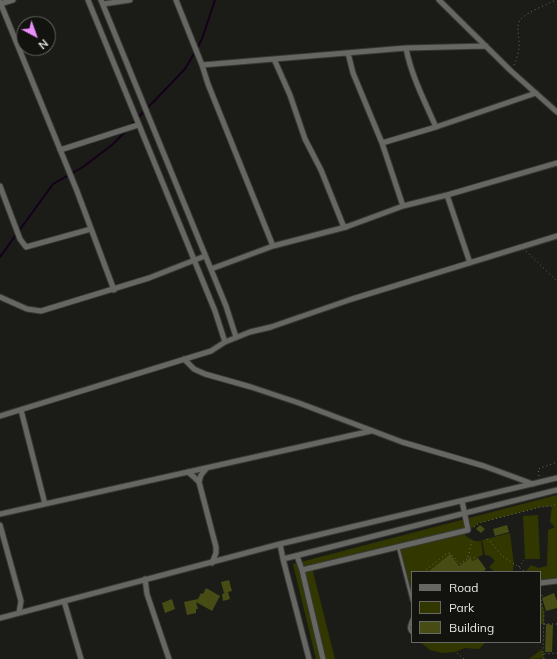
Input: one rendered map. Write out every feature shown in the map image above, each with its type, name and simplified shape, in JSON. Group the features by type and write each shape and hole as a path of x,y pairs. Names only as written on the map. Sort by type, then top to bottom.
{"street":[{"path":"13,0 0,4 60,150 114,290"},
{"path":"88,0 215,311 225,342"},
{"path":"130,0 102,2 211,268 236,337"},
{"path":"176,0 273,246"},
{"path":"439,0 511,71 557,112"},
{"path":"202,65 406,48 486,46"},
{"path":"406,48 419,87 436,127"},
{"path":"348,53 355,79 382,143 403,206"},
{"path":"274,59 290,95 305,139 321,170 343,225 346,227"},
{"path":"382,143 436,127 536,93"},
{"path":"60,150 138,125"},
{"path":"211,268 273,246 346,227 403,206 448,195 557,163"},
{"path":"0,186 20,239 26,247 91,229"},
{"path":"448,195 470,263"},
{"path":"0,416 211,351 236,337 271,327 352,298 557,236"},
{"path":"0,297 27,309 41,311 114,290 205,256"},
{"path":"184,359 194,369 205,374 299,403 371,431 484,466 534,484"},
{"path":"21,410 45,504"},
{"path":"0,514 371,431"},
{"path":"199,482 201,475 206,468"},
{"path":"188,472 199,482 216,547 216,553 212,563"},
{"path":"0,618 280,544 557,478"},
{"path":"283,559 557,490"},
{"path":"302,570 468,530 462,501"},
{"path":"0,525 21,601 19,613"},
{"path":"280,544 309,659"},
{"path":"297,556 302,570 323,659"},
{"path":"145,579 147,594 169,659"},
{"path":"541,583 557,581"},
{"path":"64,601 81,659"}],"lane":[{"path":"398,546 411,597"},
{"path":"411,621 409,624 411,631"}],"path":[{"path":"511,71 520,47 518,35 519,23 522,18 556,0"},
{"path":"521,247 557,281"},
{"path":"540,482 538,469 557,462"},
{"path":"468,530 479,523 541,507 553,506 557,503"},
{"path":"486,539 490,541 499,552 525,571"},
{"path":"468,558 472,541"},
{"path":"424,571 446,554 450,553 460,564 468,558 478,558"},
{"path":"519,567 524,560"},
{"path":"544,595 541,596 544,624 544,659"},
{"path":"544,624 557,624"},
{"path":"457,653 464,659"},
{"path":"543,654 557,653"}],"green space":[{"path":"557,495 557,581 541,583 541,571 526,571 531,565 538,568 547,566 548,530 555,527 550,522 552,506 541,507 479,523 474,527 461,532 473,540 481,541 483,555 473,561 470,558 459,566 450,555 429,571 411,571 411,597 398,547 312,568 335,659 316,659 293,564"},
{"path":"538,515 540,559 525,559 523,516"},
{"path":"510,533 514,565 513,571 494,571 489,567 495,561 490,556 485,555 482,540"},
{"path":"541,601 544,612 544,624 541,624"},
{"path":"421,643 485,643 479,649 465,648 455,652 442,653 430,650"},
{"path":"542,649 544,658 529,659"}],"building":[{"path":"480,525 485,529 481,533 476,529"},
{"path":"507,525 509,532 495,536 493,529"},
{"path":"450,554 459,566 470,558 473,561 478,558 486,569 484,571 429,571"},
{"path":"229,580 232,591 224,593 221,582"},
{"path":"206,588 220,596 212,611 196,602 198,609 196,609 196,613 187,615 184,602 198,599"},
{"path":"228,592 230,599 223,601 222,594"},
{"path":"554,593 557,601 557,608 546,611 542,598"},
{"path":"172,599 175,609 165,613 162,603"},
{"path":"546,624 553,625 552,652 545,652"}],"waterway":[{"path":"197,48 202,39 215,0"},
{"path":"131,125 185,69 195,52"},
{"path":"0,257 53,184 83,167 112,145 126,131"}]}
